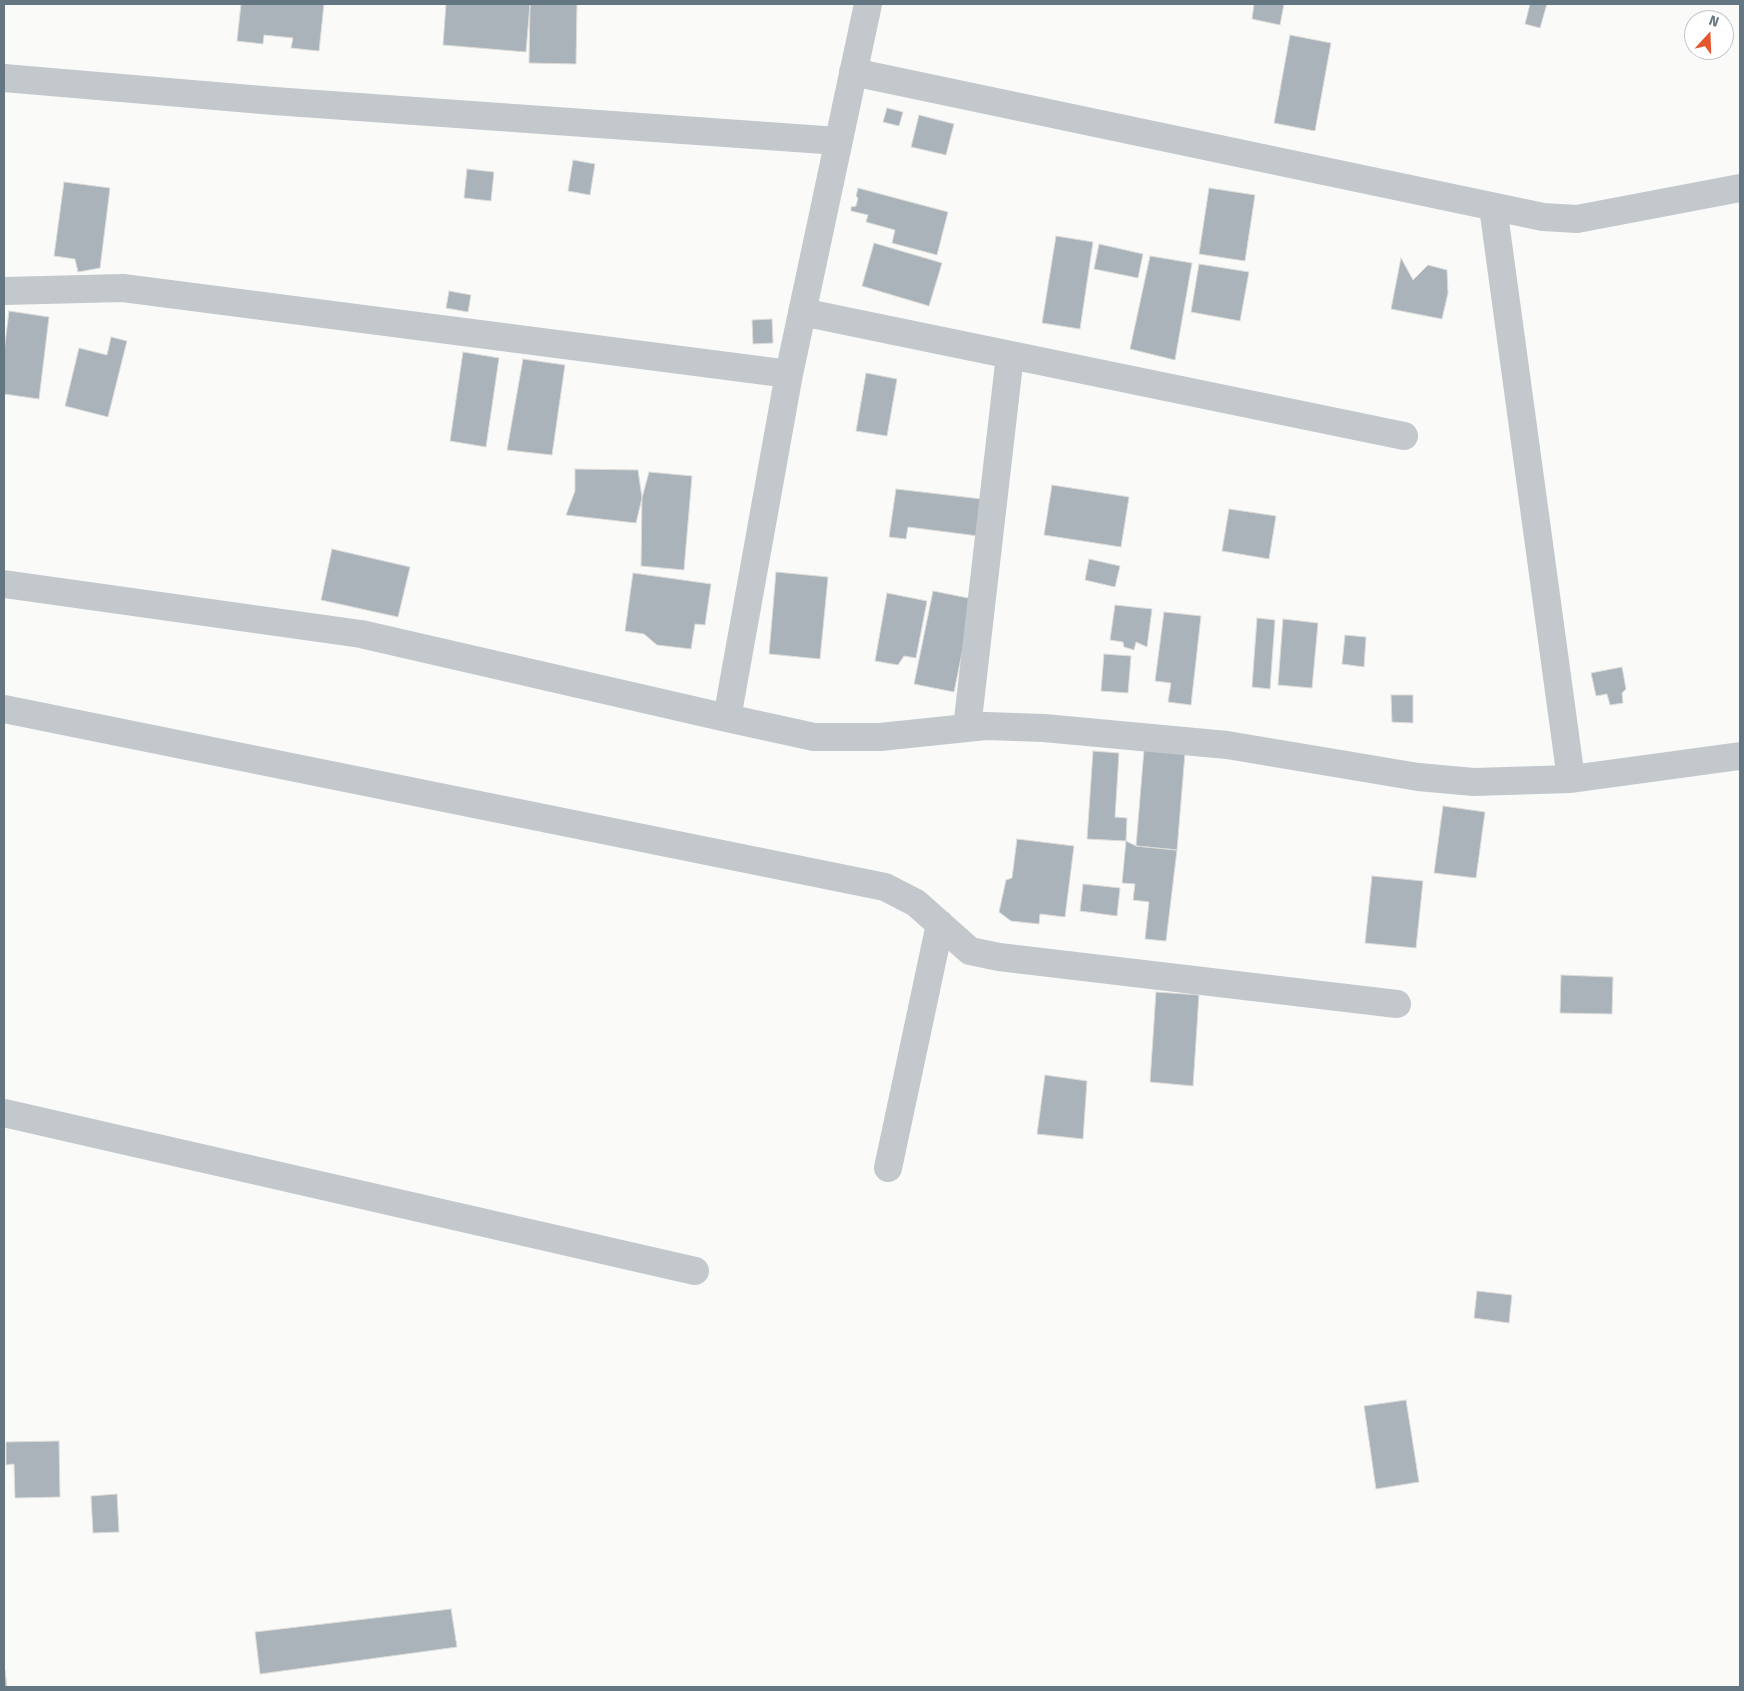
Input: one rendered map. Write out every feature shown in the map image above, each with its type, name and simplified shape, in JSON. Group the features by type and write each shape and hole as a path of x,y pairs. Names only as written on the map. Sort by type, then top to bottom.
{"street":[{"path":"727,718 789,374 868,4"},
{"path":"853,72 1543,217 1577,219 1740,188"},
{"path":"4,78 284,101 838,141"},
{"path":"1493,207 1571,779"},
{"path":"4,291 123,288 789,374"},
{"path":"802,312 1404,436"},
{"path":"967,728 1010,354"},
{"path":"4,584 361,634 727,718 814,736 880,737 986,726 1044,728 1227,745 1418,777 1474,782 1571,779 1740,756"},
{"path":"4,709 885,887 916,903 970,951 999,957 1397,1004"},
{"path":"888,1168 940,924"},
{"path":"4,1113 695,1271"}],"building":[{"path":"241,4 324,4 319,51 291,48 293,38 264,35 263,44 237,41"},
{"path":"446,4 530,4 526,52 443,45"},
{"path":"530,4 577,4 576,64 529,63"},
{"path":"1254,4 1284,4 1280,25 1252,19"},
{"path":"1530,4 1547,4 1540,28 1525,24"},
{"path":"1290,35 1331,43 1315,131 1274,123"},
{"path":"887,108 903,112 899,126 883,122"},
{"path":"919,115 954,124 946,155 911,147"},
{"path":"573,160 595,164 590,195 568,191"},
{"path":"467,169 494,172 491,201 464,198"},
{"path":"64,182 110,188 100,268 78,272 75,259 54,256"},
{"path":"858,188 948,212 937,255 892,243 895,230 866,222 868,215 851,211 851,207 856,206"},
{"path":"1209,188 1255,195 1245,261 1199,254"},
{"path":"1056,236 1093,242 1080,329 1042,323"},
{"path":"874,243 942,263 929,306 862,286"},
{"path":"1099,244 1143,254 1138,278 1094,269"},
{"path":"1150,256 1192,263 1175,360 1130,349"},
{"path":"1401,258 1413,280 1428,265 1447,270 1448,293 1442,319 1391,309"},
{"path":"1199,264 1249,272 1240,321 1191,312"},
{"path":"449,291 471,295 468,312 446,308"},
{"path":"9,311 49,317 39,399 4,394 4,352"},
{"path":"772,319 773,343 753,344 752,320"},
{"path":"111,337 127,341 108,417 65,406 79,348 107,355"},
{"path":"463,352 499,358 486,447 450,441"},
{"path":"523,359 565,365 552,455 507,450"},
{"path":"866,373 897,379 887,436 856,431"},
{"path":"575,469 638,470 642,498 636,523 566,515 575,491"},
{"path":"649,472 692,476 684,570 641,566 642,498"},
{"path":"1052,485 1129,497 1121,547 1044,535"},
{"path":"896,489 990,500 986,537 908,527 906,539 889,537"},
{"path":"1229,509 1276,516 1269,559 1222,551"},
{"path":"332,549 410,567 398,617 321,600"},
{"path":"1089,559 1120,566 1115,587 1085,580"},
{"path":"776,572 828,577 820,659 769,654"},
{"path":"633,573 711,584 705,625 695,624 691,649 657,645 644,634 625,631"},
{"path":"933,591 973,599 954,692 914,684"},
{"path":"887,593 927,601 916,658 904,656 898,665 875,661"},
{"path":"1115,605 1152,609 1147,647 1136,642 1134,650 1124,647 1123,642 1110,640"},
{"path":"1164,612 1201,616 1191,705 1168,702 1171,683 1155,681"},
{"path":"1257,618 1275,620 1270,689 1252,687"},
{"path":"1283,619 1318,623 1312,688 1278,685"},
{"path":"1345,635 1366,637 1364,667 1342,664"},
{"path":"1104,654 1131,656 1128,693 1101,691"},
{"path":"1622,667 1626,689 1622,693 1623,703 1610,705 1607,694 1596,696 1591,673"},
{"path":"1391,695 1413,695 1413,723 1392,722"},
{"path":"1144,750 1185,753 1177,850 1136,846"},
{"path":"1093,751 1119,753 1115,817 1127,818 1126,841 1087,839"},
{"path":"1443,806 1485,812 1476,878 1434,873"},
{"path":"1017,839 1074,846 1065,917 1040,914 1039,924 1011,921 999,912 1006,880 1012,878"},
{"path":"1126,841 1136,846 1177,850 1166,941 1145,939 1149,902 1133,900 1135,884 1122,883"},
{"path":"1372,876 1423,881 1416,948 1365,943"},
{"path":"1083,884 1120,888 1117,916 1080,911"},
{"path":"1561,975 1613,977 1612,1014 1560,1013"},
{"path":"1156,992 1199,995 1193,1086 1150,1082"},
{"path":"1045,1075 1087,1081 1083,1139 1037,1134"},
{"path":"1477,1291 1512,1295 1509,1323 1474,1318"},
{"path":"1406,1400 1419,1482 1376,1489 1364,1406"},
{"path":"59,1441 60,1497 15,1498 14,1464 6,1465 6,1442"},
{"path":"117,1494 119,1532 93,1533 91,1496"},
{"path":"451,1609 457,1647 260,1674 255,1632"},
{"path":"5,1670 7,1687 4,1687"}]}
